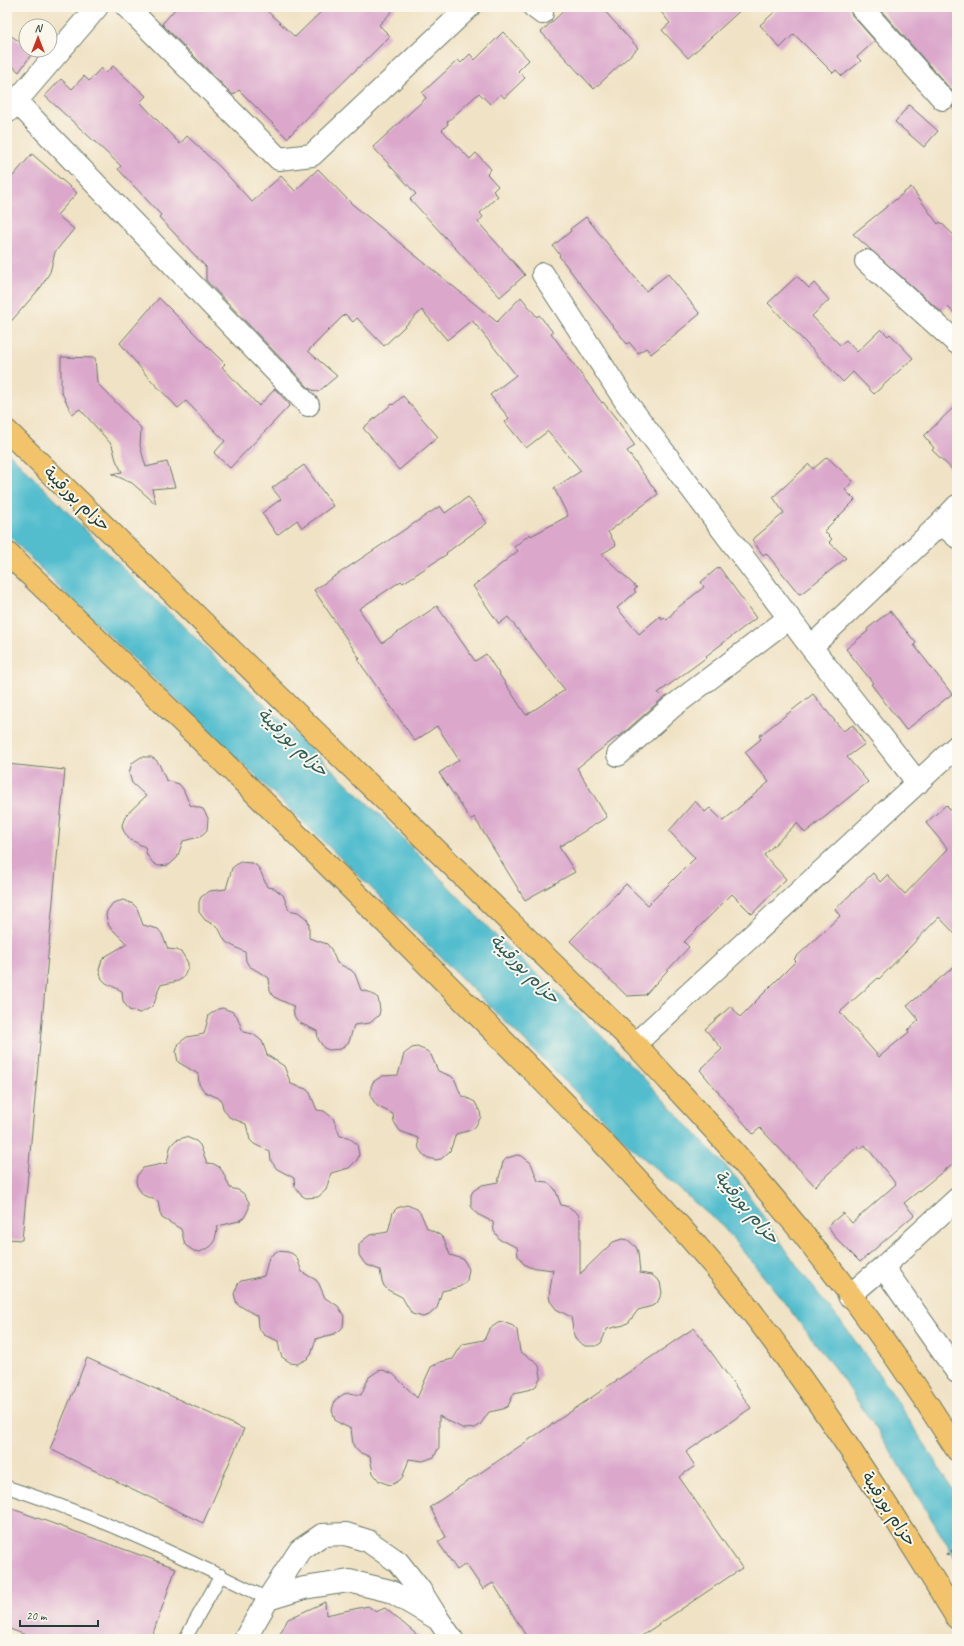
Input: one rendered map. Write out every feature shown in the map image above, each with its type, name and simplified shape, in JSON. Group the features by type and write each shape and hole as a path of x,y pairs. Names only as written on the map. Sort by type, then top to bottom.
{"highway":[{"name":"حزام بورقيبة","path":"7,431 634,1044 727,1144 796,1225 898,1360 957,1450"},
{"name":"حزام بورقيبة","path":"7,553 350,887 580,1118 653,1196 732,1287 784,1355 834,1425 890,1508 957,1618"}],"street":[{"path":"96,7 12,106 308,405"},
{"path":"127,7 279,159 312,155 469,7"},
{"path":"861,7 943,99"},
{"path":"866,261 957,343"},
{"path":"543,274 626,402 811,647 918,783"},
{"path":"811,647 957,506"},
{"path":"941,523 957,537"},
{"path":"618,755 672,707 789,618"},
{"path":"634,1044 957,746"},
{"path":"849,1296 883,1268 957,1199"},
{"path":"883,1268 957,1372"},
{"path":"245,1639 268,1599 300,1550 322,1535 346,1534 368,1541 398,1562 420,1590 438,1620 452,1639"},
{"path":"268,1599 304,1588 349,1581 390,1591 438,1620"}],"lane":[{"path":"7,1487 104,1523 153,1544 221,1575 268,1599"},
{"path":"185,1639 221,1575"}],"path":[{"path":"940,1559 957,1548"}],"water":[{"path":"7,451 133,578 386,821 497,937 570,1005 638,1072 739,1181 802,1273 848,1331 890,1390 957,1496 957,1561 881,1436 842,1378 777,1293 723,1227 632,1148 354,871 61,589 7,534"}],"building":[{"path":"177,7 263,7 295,37 326,7 396,7 379,25 390,36 287,138 239,90 233,95 162,24"},
{"path":"568,7 601,7 638,48 594,89 541,32"},
{"path":"657,7 744,7 688,58 662,30 670,23"},
{"path":"780,7 849,7 852,15 875,41 857,57 861,61 842,76 836,70 833,73 794,34 780,48 760,25"},
{"path":"878,7 957,7 957,113 952,107 955,103 955,97 952,91"},
{"path":"503,32 529,60 518,71 525,78 504,98 501,94 490,104 479,93 447,122 448,124 442,130 470,159 476,153 491,169 487,174 498,186 493,191 498,196 480,213 483,217 478,222 525,275 500,297 410,199 416,194 373,147 426,98 422,93 458,60 461,63 470,54 475,60"},
{"path":"7,33 18,41 18,58 29,58 19,72 7,61"},
{"path":"113,66 146,96 140,102 180,144 187,136 220,167 252,202 281,176 295,191 318,169 352,204 497,322 521,297 537,317 539,315 553,332 551,333 602,403 603,402 618,421 635,446 627,451 658,494 608,532 616,545 602,554 637,588 634,590 636,592 617,608 639,634 660,616 662,619 664,617 667,620 676,609 704,587 701,582 719,567 756,618 658,693 663,698 619,737 618,736 577,768 607,817 559,847 575,872 525,900 474,817 471,820 439,773 459,760 437,726 415,741 358,660 360,659 314,590 440,506 445,513 468,497 487,523 446,553 447,554 403,583 401,581 359,609 382,643 437,606 475,661 486,654 526,715 565,690 508,617 499,624 473,586 518,551 514,547 530,534 531,536 568,516 554,488 581,471 548,431 526,448 505,422 509,418 490,395 516,375 472,320 447,340 422,310 384,346 357,318 353,322 345,314 308,351 337,376 318,392 310,389 206,280 206,267 159,217 161,215 118,169 121,166 45,96 61,79 72,89 84,76 89,81 101,68 106,73"},
{"path":"909,105 938,131 924,147 895,122"},
{"path":"32,154 77,193 57,215 74,229 55,252 50,272 41,287 7,326 7,183"},
{"path":"911,187 938,224 940,222 957,238 957,316 947,306 941,312 853,234"},
{"path":"586,217 646,291 668,274 700,314 651,354 646,348 638,353 629,342 627,344 559,256 560,255 553,246 571,231 570,229"},
{"path":"797,276 809,288 814,283 829,300 812,316 840,345 846,340 857,352 881,329 888,336 890,334 913,358 874,394 853,372 843,382 768,303"},
{"path":"159,298 225,364 222,367 259,406 275,389 290,405 230,468 214,453 225,441 186,401 178,408 147,376 120,343"},
{"path":"61,357 95,358 97,383 141,428 140,446 146,467 167,462 175,487 152,489 156,504 132,483 112,474 122,472 116,460 112,445 80,409 72,414 61,391"},
{"path":"403,396 438,437 399,470 363,428"},
{"path":"957,404 957,474 932,450 934,448 924,436"},
{"path":"827,457 853,481 845,490 855,500 824,531 832,539 829,542 846,558 799,594 766,553 763,555 752,540 784,513 773,497 809,464 813,469"},
{"path":"304,465 333,506 302,528 297,520 277,535 262,513 281,499 272,488"},
{"path":"890,611 916,643 914,645 952,694 906,730 871,684 873,683 846,649 868,631 867,629"},
{"path":"813,694 843,731 853,725 865,744 847,757 868,782 805,833 797,823 764,855 786,879 752,914 732,894 684,942 689,947 645,995 627,996 570,941 626,884 648,905 695,858 669,831 695,801 705,812 710,808 723,821 769,782 745,752 761,739 759,736"},
{"path":"141,757 151,757 156,760 166,780 179,784 183,789 190,805 203,809 208,818 207,830 199,837 183,841 177,858 169,865 158,866 153,863 147,855 145,847 129,839 123,830 122,825 126,815 146,796 132,783 129,773 132,763"},
{"path":"7,764 65,770 22,1240 7,1239"},
{"path":"946,805 957,817 957,936 939,917 879,979 878,978 840,1012 879,1057 909,1032 908,1030 919,1020 907,1006 957,964 957,1160 904,1203 914,1215 860,1262 836,1238 828,1226 843,1213 852,1223 896,1184 865,1145 860,1149 858,1146 815,1186 760,1128 753,1134 700,1070 722,1049 705,1029 731,1006 740,1017 796,961 794,959 840,916 835,909 873,873 880,882 887,875 905,894 948,849 926,823"},
{"path":"240,862 256,865 260,870 267,887 274,888 283,895 289,910 298,912 307,919 309,925 309,938 327,944 331,949 337,963 351,970 355,974 361,990 369,992 378,998 380,1010 379,1015 370,1023 354,1025 349,1042 341,1049 329,1050 324,1048 318,1039 317,1031 300,1023 296,1019 293,1006 273,995 270,990 269,978 249,966 246,961 245,952 225,941 218,927 205,920 199,912 199,902 201,897 210,891 226,889 232,868"},
{"path":"123,900 133,904 137,908 143,925 158,929 162,934 168,949 177,950 182,953 188,963 188,968 183,978 178,981 160,985 154,1004 150,1008 140,1013 129,1010 123,1001 122,991 106,983 102,979 99,970 102,960 106,956 127,944 109,926 106,916 107,911 113,903"},
{"path":"223,1008 233,1012 237,1016 243,1032 253,1034 262,1041 267,1055 284,1066 291,1084 306,1089 310,1093 317,1110 324,1111 333,1118 340,1136 348,1137 357,1144 359,1155 357,1160 349,1168 331,1173 326,1190 318,1197 306,1198 301,1195 295,1187 294,1178 277,1169 271,1161 270,1152 254,1144 250,1140 246,1124 229,1117 223,1108 221,1099 205,1092 199,1084 198,1074 178,1062 176,1052 179,1043 187,1037 204,1034 209,1015 218,1009"},
{"path":"417,1047 427,1051 431,1055 438,1071 451,1076 455,1080 461,1095 475,1102 481,1117 475,1127 471,1130 456,1134 450,1151 441,1159 436,1160 425,1157 419,1149 418,1138 400,1131 394,1122 393,1114 377,1106 371,1097 371,1087 373,1082 382,1076 398,1075 404,1054 412,1048"},
{"path":"186,1137 196,1141 200,1145 207,1163 214,1164 219,1167 223,1172 230,1188 243,1193 249,1202 249,1208 244,1218 239,1221 218,1226 214,1243 210,1247 200,1252 194,1251 185,1245 181,1229 162,1218 158,1201 143,1195 137,1186 136,1181 137,1176 143,1168 167,1163 172,1144 176,1140"},
{"path":"517,1155 522,1156 531,1163 538,1181 547,1182 555,1189 561,1205 569,1207 578,1214 580,1219 580,1274 613,1242 622,1239 628,1240 636,1247 638,1252 640,1273 652,1275 660,1282 662,1293 657,1303 638,1310 629,1322 624,1325 607,1329 601,1343 596,1346 585,1346 576,1340 571,1317 556,1309 550,1301 549,1296 553,1270 529,1267 524,1264 518,1256 517,1247 500,1240 494,1231 493,1222 477,1214 471,1206 471,1195 473,1191 482,1185 498,1182 503,1162 507,1158"},
{"path":"407,1205 417,1209 421,1214 427,1228 444,1239 450,1255 463,1259 469,1269 467,1280 464,1284 459,1287 442,1291 437,1308 429,1315 423,1317 412,1314 402,1297 388,1290 384,1286 380,1270 365,1264 359,1255 359,1245 362,1241 370,1235 388,1232 393,1212 397,1208"},
{"path":"277,1251 293,1254 297,1258 302,1272 316,1280 325,1298 338,1306 344,1316 343,1327 334,1334 316,1339 311,1355 307,1359 297,1364 291,1363 282,1357 278,1341 264,1335 258,1327 257,1316 237,1304 234,1294 238,1284 241,1281 264,1276 269,1257"},
{"path":"503,1322 513,1326 517,1330 520,1352 535,1361 539,1366 541,1376 536,1386 531,1389 514,1393 508,1406 503,1409 489,1412 480,1425 475,1428 464,1429 439,1416 439,1447 434,1457 423,1461 409,1459 403,1476 395,1483 390,1485 379,1481 373,1473 370,1457 359,1452 355,1448 351,1429 335,1420 332,1410 335,1400 344,1394 349,1393 361,1395 369,1377 378,1371 383,1370 393,1374 417,1398 431,1367 440,1362 453,1359 463,1344 484,1340 489,1329 498,1323"},
{"path":"694,1328 751,1408 686,1452 695,1466 679,1477 742,1568 637,1639 528,1639 493,1583 483,1589 466,1564 457,1570 438,1542 446,1537 430,1507"},
{"path":"87,1358 244,1429 203,1523 50,1449"},
{"path":"7,1507 176,1568 151,1639 37,1639 7,1628"},
{"path":"325,1602 326,1615 368,1606 376,1612 385,1608 422,1639 277,1639 288,1619"}]}
